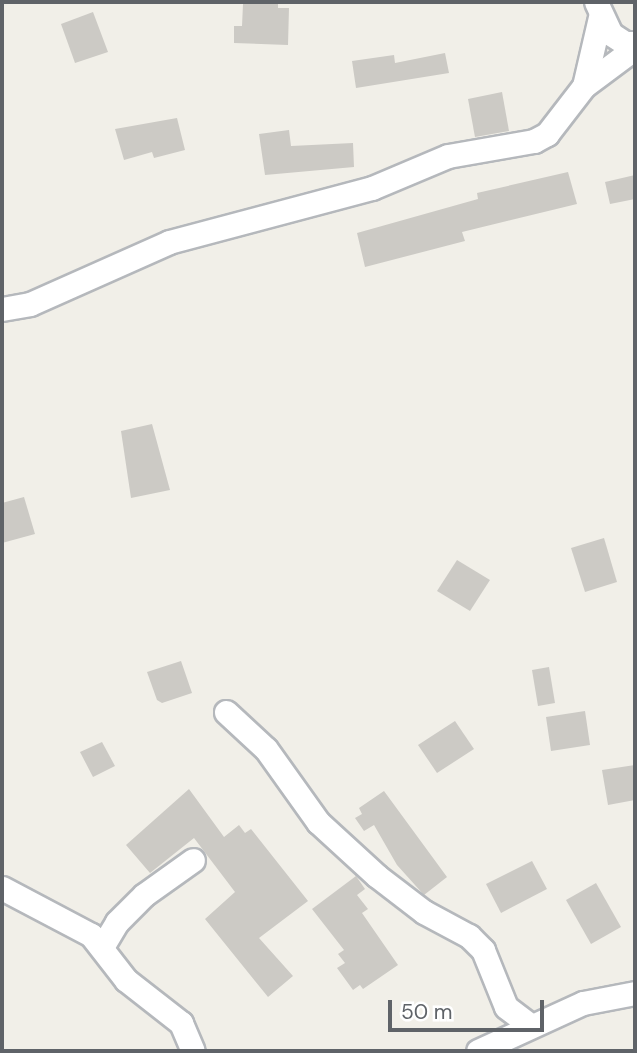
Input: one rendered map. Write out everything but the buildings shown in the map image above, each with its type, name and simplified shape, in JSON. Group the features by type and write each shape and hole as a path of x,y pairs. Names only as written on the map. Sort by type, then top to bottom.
{"street":[{"path":"598,10 611,34 625,43 635,43"},
{"path":"584,86 598,10"},
{"path":"2,309 30,303 169,242 372,188 447,156 534,141 547,134 584,86 635,48"},
{"path":"226,712 266,750 318,822 367,867 424,912 469,936 483,950 506,1007 531,1026"},
{"path":"102,947 117,922 144,895 193,860"},
{"path":"2,888 91,935 126,980 181,1023 193,1051"},
{"path":"478,1051 583,1003 635,993"}]}
